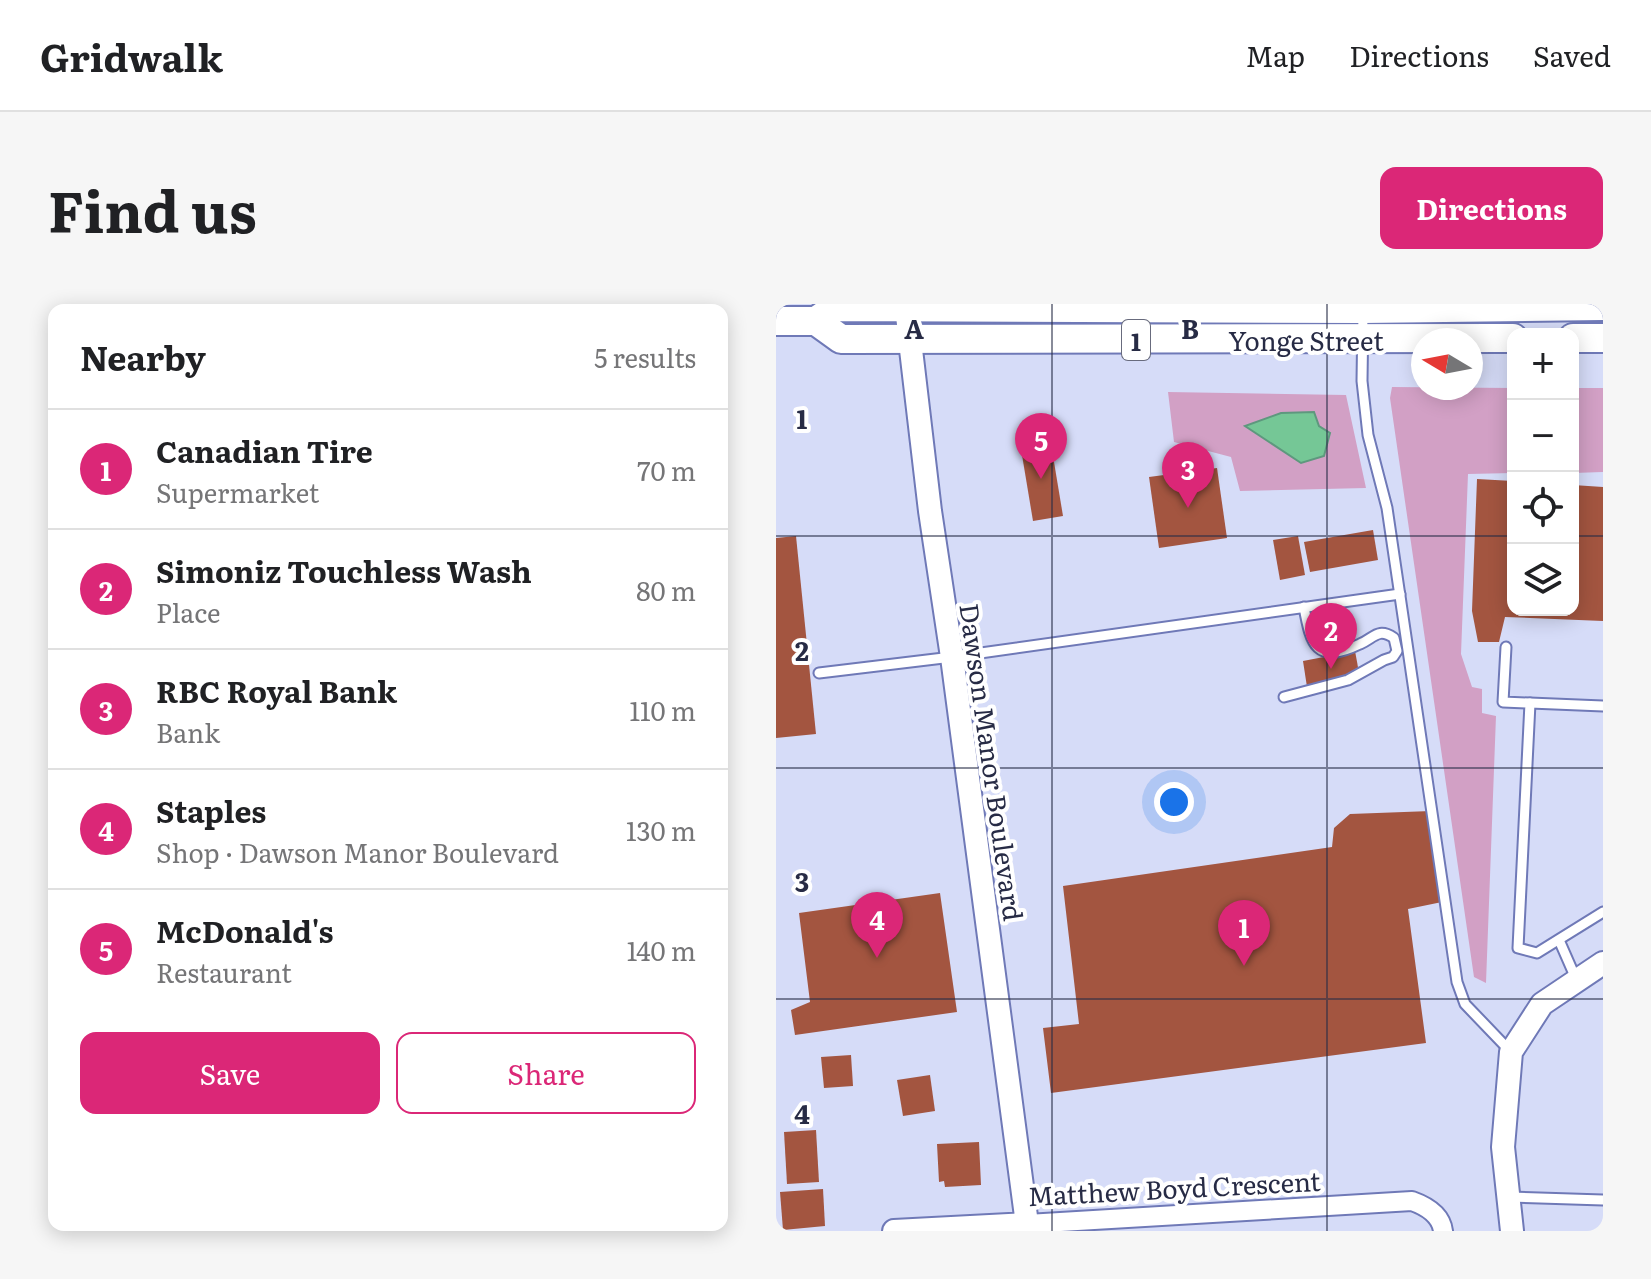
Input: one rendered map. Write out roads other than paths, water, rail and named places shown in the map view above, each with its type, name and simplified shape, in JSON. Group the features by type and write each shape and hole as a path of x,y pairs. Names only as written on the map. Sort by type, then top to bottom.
{"main road":[{"name":"Yonge Street","path":"776,321 816,321 836,307 1603,306"},
{"name":"Yonge Street","path":"816,321 841,339 1507,338"},
{"path":"1579,338 1603,338"}],"street":[{"name":"Dawson Manor Boulevard","path":"906,307 930,511 1027,1224"},
{"path":"1512,1231 1503,1147 1511,1052 1542,1004 1603,963"},
{"name":"Matthew Boyd Crescent","path":"894,1231 1412,1201 1428,1207 1442,1224 1443,1231"}],"lane":[{"path":"1363,306 1362,381 1368,435 1387,508 1457,982 1465,1004 1511,1052"},
{"path":"819,673 1400,594"},
{"path":"1284,697 1348,680 1393,657 1397,651 1394,638 1383,633 1350,648 1321,651 1312,641 1304,607"},
{"path":"1506,647 1503,702 1603,706"},
{"path":"1530,703 1518,948 1537,953 1603,912"},
{"path":"1559,940 1577,981"},
{"path":"1508,1197 1603,1200"}],"place":[{"name":"McDonald's","path":"1041,479"},
{"name":"RBC Royal Bank","path":"1188,508"},
{"name":"Simoniz Touchless Wash","path":"1331,669"},
{"name":"Staples","path":"877,958"},
{"name":"Canadian Tire","path":"1244,966"}]}
